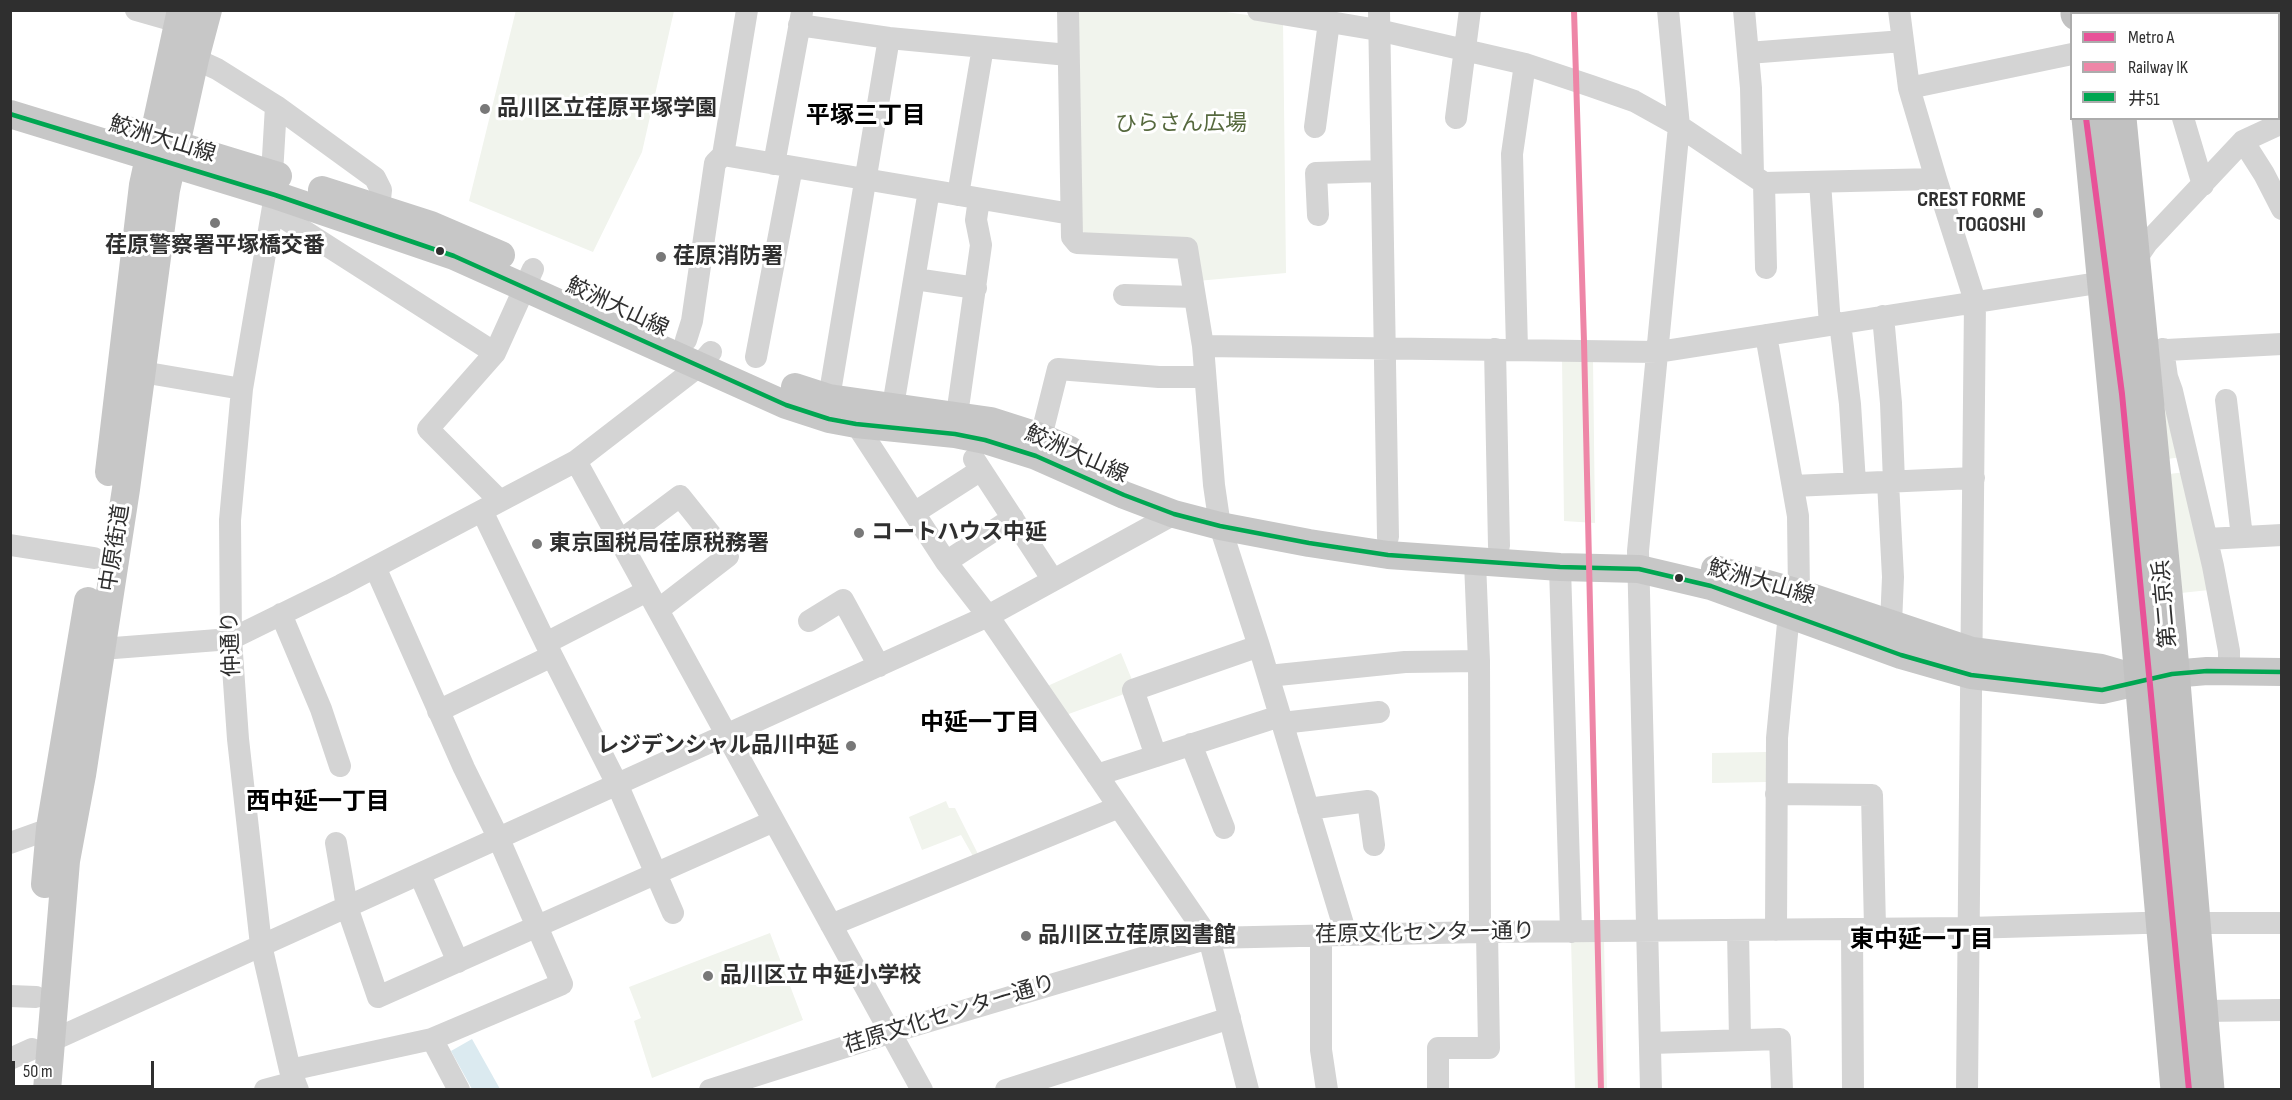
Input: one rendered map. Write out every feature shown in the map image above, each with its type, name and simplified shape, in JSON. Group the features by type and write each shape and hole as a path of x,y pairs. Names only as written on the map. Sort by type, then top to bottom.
{"highway":[{"name":"第二京浜","path":"2088,120 2104,282 2156,677 2194,924 2208,1089"},
{"name":"第二京浜","path":"2120,120 2134,262 2153,351 2156,677 2162,924 2177,1089"}],"main road":[{"name":"中原街道","path":"47,1089 31,1050 23,996 62,825 94,558 106,491 134,244 162,150 195,58 208,10"},
{"name":"中原街道","path":"29,1089 31,1050 63,884 62,825 82,775 142,372 162,150 179,16"},
{"name":"鮫洲大山線","path":"10,94 273,194 529,278 686,340 705,359 767,378 844,408 985,440 1036,456 1124,495 1174,514 1306,524 1388,537 1695,564 1794,603 1901,655 1971,663 2102,690 2156,677 2229,671 2282,672"},
{"name":"鮫洲大山線","path":"10,114 162,150"},
{"name":"鮫洲大山線","path":"273,194 379,208 448,232 529,278 705,359 786,405 828,419 844,408 893,406 991,421 1041,436 1218,516 1308,543 1388,555 1560,567 1638,560"},
{"name":"鮫洲大山線","path":"1794,603 1891,624 1971,663"}],"street":[{"path":"136,10 179,16"},
{"path":"686,340 692,321 715,163 723,155 747,10"},
{"path":"1068,10 1072,237 1077,243 1187,248 1203,346 1218,516 1346,934"},
{"path":"1258,10 1329,22 1378,20 1466,51 1525,64 1591,86 1634,101 1679,126 1759,179 1820,182 1936,179"},
{"path":"1456,118 1470,10"},
{"path":"1651,1089 1638,560 1679,126 1668,10"},
{"path":"1744,10 1766,268"},
{"path":"1899,10 1909,88 1975,301 1966,1089"},
{"path":"756,357 801,18 889,38 1068,55"},
{"path":"1378,20 1388,537"},
{"path":"1315,127 1329,22"},
{"path":"889,38 865,179 844,408 946,562 988,616 1209,938 1248,1089"},
{"path":"1748,53 1903,41"},
{"path":"957,415 981,245 969,197 983,47"},
{"path":"1909,88 2070,54"},
{"path":"195,58 276,106 375,178 381,189 379,208"},
{"path":"1499,546 1512,154 1525,64"},
{"name":"仲通り","path":"276,106 273,194 242,389 230,520 231,639 238,739 261,945 294,1081"},
{"path":"2184,120 2203,185"},
{"path":"2134,262 2147,243 2252,131 2282,123"},
{"path":"2252,131 2264,174 2282,209"},
{"path":"723,155 1071,214"},
{"path":"1318,215 1316,173 1381,171"},
{"path":"1820,182 1835,324 1850,404 1855,483"},
{"path":"893,406 929,190"},
{"path":"273,194 495,353"},
{"path":"529,278 495,353 428,429 491,506 549,650 617,784 673,913"},
{"path":"915,279 976,288"},
{"path":"1203,346 1658,352 2104,282"},
{"path":"1124,295 1196,297"},
{"path":"1883,316 1891,403 1893,577 1891,624"},
{"path":"1766,335 1798,516 1794,603 1777,738 1776,930"},
{"path":"2229,671 2229,651 2207,539 2172,391 2153,351 2282,344"},
{"path":"101,649 231,639 375,567 576,461 705,359"},
{"path":"1041,436 1058,369 1159,377 1204,377"},
{"path":"142,372 242,389"},
{"path":"2226,400 2242,537"},
{"path":"576,461 922,1089"},
{"path":"914,513 977,465 1053,580"},
{"path":"2154,468 2189,465"},
{"path":"1793,486 1974,478"},
{"path":"438,711 549,650 653,600 728,556 680,496 620,542"},
{"path":"31,1050 988,616 1174,514"},
{"path":"946,562 1012,518"},
{"path":"2207,539 2282,536"},
{"path":"10,545 94,558"},
{"path":"1438,1089 1438,1048 1489,1048 1475,562"},
{"path":"265,1089 432,1039 562,984 375,567"},
{"path":"1560,567 1571,932"},
{"path":"809,621 843,600 879,666"},
{"path":"281,614 321,709 340,766"},
{"path":"1156,756 1133,690 1259,646"},
{"path":"1268,676 1405,662 1479,661"},
{"path":"1097,775 1191,744 1281,719 1379,712"},
{"path":"1191,744 1224,828"},
{"path":"1776,794 1872,795 1875,928"},
{"path":"1308,809 1368,801 1374,845"},
{"path":"831,925 1119,807"},
{"path":"336,843 347,907 378,997 774,821"},
{"path":"10,843 62,825"},
{"path":"420,875 458,962"},
{"name":"荏原文化センター通り","path":"710,1089 1209,938 1484,932 2282,923"},
{"path":"1852,929 1853,1089"},
{"path":"1738,930 1740,1040"},
{"path":"1321,935 1321,1050 1327,1089"},
{"path":"2202,1011 2282,1010"},
{"path":"1006,1089 1230,1018"},
{"path":"432,1039 459,1089"},
{"path":"1651,1043 1780,1039 1782,1089"}],"green space":[{"path":"516,10 674,11 642,152 593,252 469,201"},
{"name":"ひらさん広場","path":"1212,10 1283,20 1286,273 1197,281 1191,241 1088,237 1080,228 1076,11"},
{"path":"1562,357 1593,358 1595,523 1564,521"},
{"path":"2163,394 2182,457 2167,459"},
{"path":"2186,472 2209,590 2181,593 2169,474"},
{"path":"1121,653 1135,687 1127,693 1063,716 1043,688"},
{"path":"1767,752 1767,782 1712,783 1712,753"},
{"path":"946,801 949,808 955,808 979,856 974,858 961,835 922,850 909,817"},
{"path":"770,933 803,1020 652,1078 634,1021 641,1018 629,987"},
{"path":"1604,938 1607,1089 1575,1089 1571,939"}],"shaded area":[{"path":"472,1039 500,1089 472,1089 451,1051"}],"metro line":[{"name":"A","path":"2086,120 2122,394 2189,1090"}],"rail line":[{"name":"IK","path":"1574,10 1601,1090"}],"transit line":[{"name":"井51","path":"10,114 275,195 454,256 786,405 829,419 856,424 955,434 985,440 1036,456 1124,495 1174,514 1220,526 1388,555 1560,567 1639,569 1711,586 1901,655 1971,675 2102,690 2172,674 2207,671 2282,672"}],"place":[{"name":"品川区立荏原平塚学園","path":"485,109"},
{"name":"CREST FORME TOGOSHI","path":"2038,213"},
{"name":"荏原警察署平塚橋交番","path":"215,223"},
{"name":"荏原消防署","path":"661,257"},
{"name":"コートハウス中延","path":"859,533"},
{"name":"東京国税局荏原税務署","path":"537,544"},
{"name":"レジデンシャル品川中延","path":"851,746"},
{"name":"品川区立荏原図書館","path":"1026,936"},
{"name":"品川区立 中延小学校","path":"708,976"}],"district":[{"name":"平塚三丁目","path":"866,117"},
{"name":"中延一丁目","path":"980,724"},
{"name":"西中延一丁目","path":"318,803"},
{"name":"東中延一丁目","path":"1922,941"}]}
